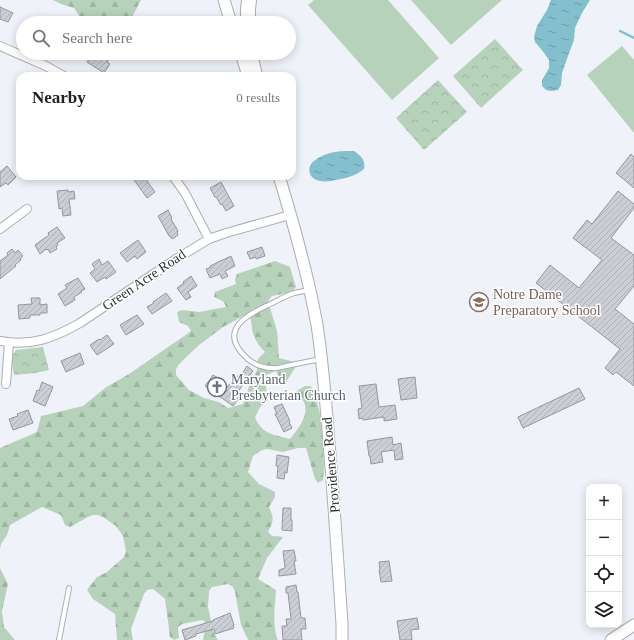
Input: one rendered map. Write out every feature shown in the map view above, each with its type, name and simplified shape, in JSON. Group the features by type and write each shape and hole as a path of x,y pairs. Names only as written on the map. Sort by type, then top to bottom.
{"highway":[{"path":"248,16 250,0"},
{"path":"252,60 254,72"}],"street":[{"path":"224,0 229,16"},
{"path":"0,46 16,53"},
{"path":"32,60 57,72"},
{"path":"242,60 247,72"},
{"path":"176,180 185,193 209,239"},
{"name":"Providence Road","path":"280,180 310,290 317,326 333,492 342,640"},
{"path":"0,229 27,208"},
{"name":"Green Acre Road","path":"0,341 9,343 33,342 65,332 209,239 290,214"},
{"path":"6,384 9,343"},
{"path":"611,640 634,625"}],"lane":[{"path":"310,290 294,293 251,314 240,322 234,331 234,339 244,356 261,367 274,369 321,359"},
{"path":"59,640 69,588"}],"green space":[{"path":"53,0 141,0 133,16 79,16 74,8"},
{"path":"314,0 388,0 439,58 392,100 308,5"},
{"path":"411,0 502,0 451,45"},
{"path":"495,39 523,70 481,108 453,76"},
{"path":"622,46 634,60 634,133 587,75"},
{"path":"438,80 467,112 424,150 396,118"},
{"path":"275,261 290,267 296,287 292,292 272,296 268,301 277,331 279,358 295,362 295,368 286,382 281,380 276,371 266,375 265,380 268,401 260,407 255,417 258,423 269,433 290,439 305,415 305,404 295,392 305,386 310,386 314,390 322,422 323,480 318,483 315,479 306,448 298,448 283,452 267,449 262,450 253,456 248,472 259,484 275,492 275,497 269,507 273,520 268,532 272,536 283,537 267,558 258,579 276,590 274,622 278,640 248,640 241,625 235,592 233,587 228,584 212,587 209,591 208,607 214,634 218,640 203,640 206,624 203,620 182,624 178,627 179,638 174,640 170,637 165,599 153,589 147,590 144,594 131,629 133,640 117,640 115,614 93,599 87,590 97,577 107,572 124,557 126,552 123,536 116,526 98,515 88,517 70,527 65,525 61,515 42,507 10,525 0,549 0,448 37,432 41,416 83,406 105,388 129,374 191,331 188,326 179,322 177,312 182,310 199,312 226,307 224,302 214,297 215,292 236,284 235,279 237,274","holes":["247,314 255,338 265,352 258,359 257,370 243,404 228,408 219,402 204,398 189,390 176,375 176,369 179,364 199,345 223,327"]},
{"path":"43,347 49,370 14,375 11,357 16,350"},
{"path":"0,568 8,584 2,611 4,627 15,640 0,640"}],"water":[{"path":"551,0 590,0 575,28 574,40 562,73 561,85 558,90 551,91 546,90 542,86 542,80 549,68 549,60 535,42 534,37 537,26 547,10"},
{"path":"340,151 354,151 364,161 364,169 356,174 333,181 320,181 316,180 310,174 310,165 318,158"}],"building":[{"path":"0,7 13,13 8,22 0,19"},
{"path":"88,60 108,60 107,62 110,64 105,72 102,72 87,62"},
{"path":"631,154 634,157 634,188 616,173"},
{"path":"7,166 16,177 8,185 6,183 0,187 0,172"},
{"path":"134,180 147,180 155,192 147,198"},
{"path":"221,182 234,206 226,211 210,188"},
{"path":"68,190 68,192 74,191 75,199 69,199 71,215 63,216 62,208 59,209 57,191"},
{"path":"618,191 634,204 634,208 611,238 634,255 634,286 615,309 634,324 634,386 616,372 613,375 605,368 620,349 536,283 550,265 579,288 602,260 573,238 587,220 592,224"},
{"path":"168,210 178,231 178,235 172,239 158,216"},
{"path":"57,227 65,238 57,243 57,249 50,253 48,249 46,249 40,254 35,245"},
{"path":"138,240 146,252 137,259 135,256 127,262 120,253"},
{"path":"262,247 265,256 250,259 247,252"},
{"path":"12,249 15,253 18,250 23,256 15,265 16,266 0,279 0,261 8,255 7,253"},
{"path":"231,256 235,266 225,271 228,276 222,279 220,274 210,278 206,269"},
{"path":"99,259 102,265 108,261 116,272 106,279 105,277 97,282 90,273 95,269 92,264"},
{"path":"191,276 197,286 188,292 191,297 186,300 177,288"},
{"path":"78,278 85,289 74,297 75,300 65,306 58,294 67,288 65,285"},
{"path":"166,293 172,301 152,314 147,307"},
{"path":"31,298 40,298 40,305 47,304 47,313 30,315 30,318 19,319 18,305 32,304"},
{"path":"137,315 144,324 126,335 120,325"},
{"path":"107,335 114,344 97,355 90,345"},
{"path":"80,353 84,364 66,372 61,361"},
{"name":"Maryland Presbyterian Church","path":"247,366 253,371 237,393 241,396 233,406 205,386 213,375 228,387 235,376 237,377 240,373 242,374"},
{"path":"415,377 417,398 401,400 398,379"},
{"path":"42,382 53,387 45,406 33,401"},
{"path":"376,384 379,407 395,405 397,419 384,421 384,417 363,420 362,418 359,419 358,409 362,408 359,386"},
{"path":"579,388 585,399 523,428 518,417"},
{"path":"282,404 292,428 284,432 275,414 277,414 274,407"},
{"path":"28,410 33,423 13,430 9,419"},
{"path":"392,437 393,445 401,443 403,459 395,460 394,450 381,452 383,462 371,464 367,441"},
{"path":"277,455 289,457 287,473 285,472 284,479 277,478"},
{"path":"283,508 291,508 292,531 282,530"},
{"path":"294,550 296,574 279,576 279,570 285,568 283,551"},
{"path":"389,561 392,581 381,582 379,562"},
{"path":"296,585 301,618 305,618 306,629 301,629 302,640 283,640 282,626 287,626 286,619 291,619 286,587"},
{"path":"230,613 234,628 215,634 214,629 196,634 196,636 185,640 182,630 213,621"},
{"path":"417,618 419,629 411,630 412,640 400,640 397,621"}],"waterway":[{"path":"620,31 634,38"}],"place":[{"name":"Notre Dame Preparatory School","path":"479,302"},
{"name":"Maryland Presbyterian Church","path":"217,387"}]}
